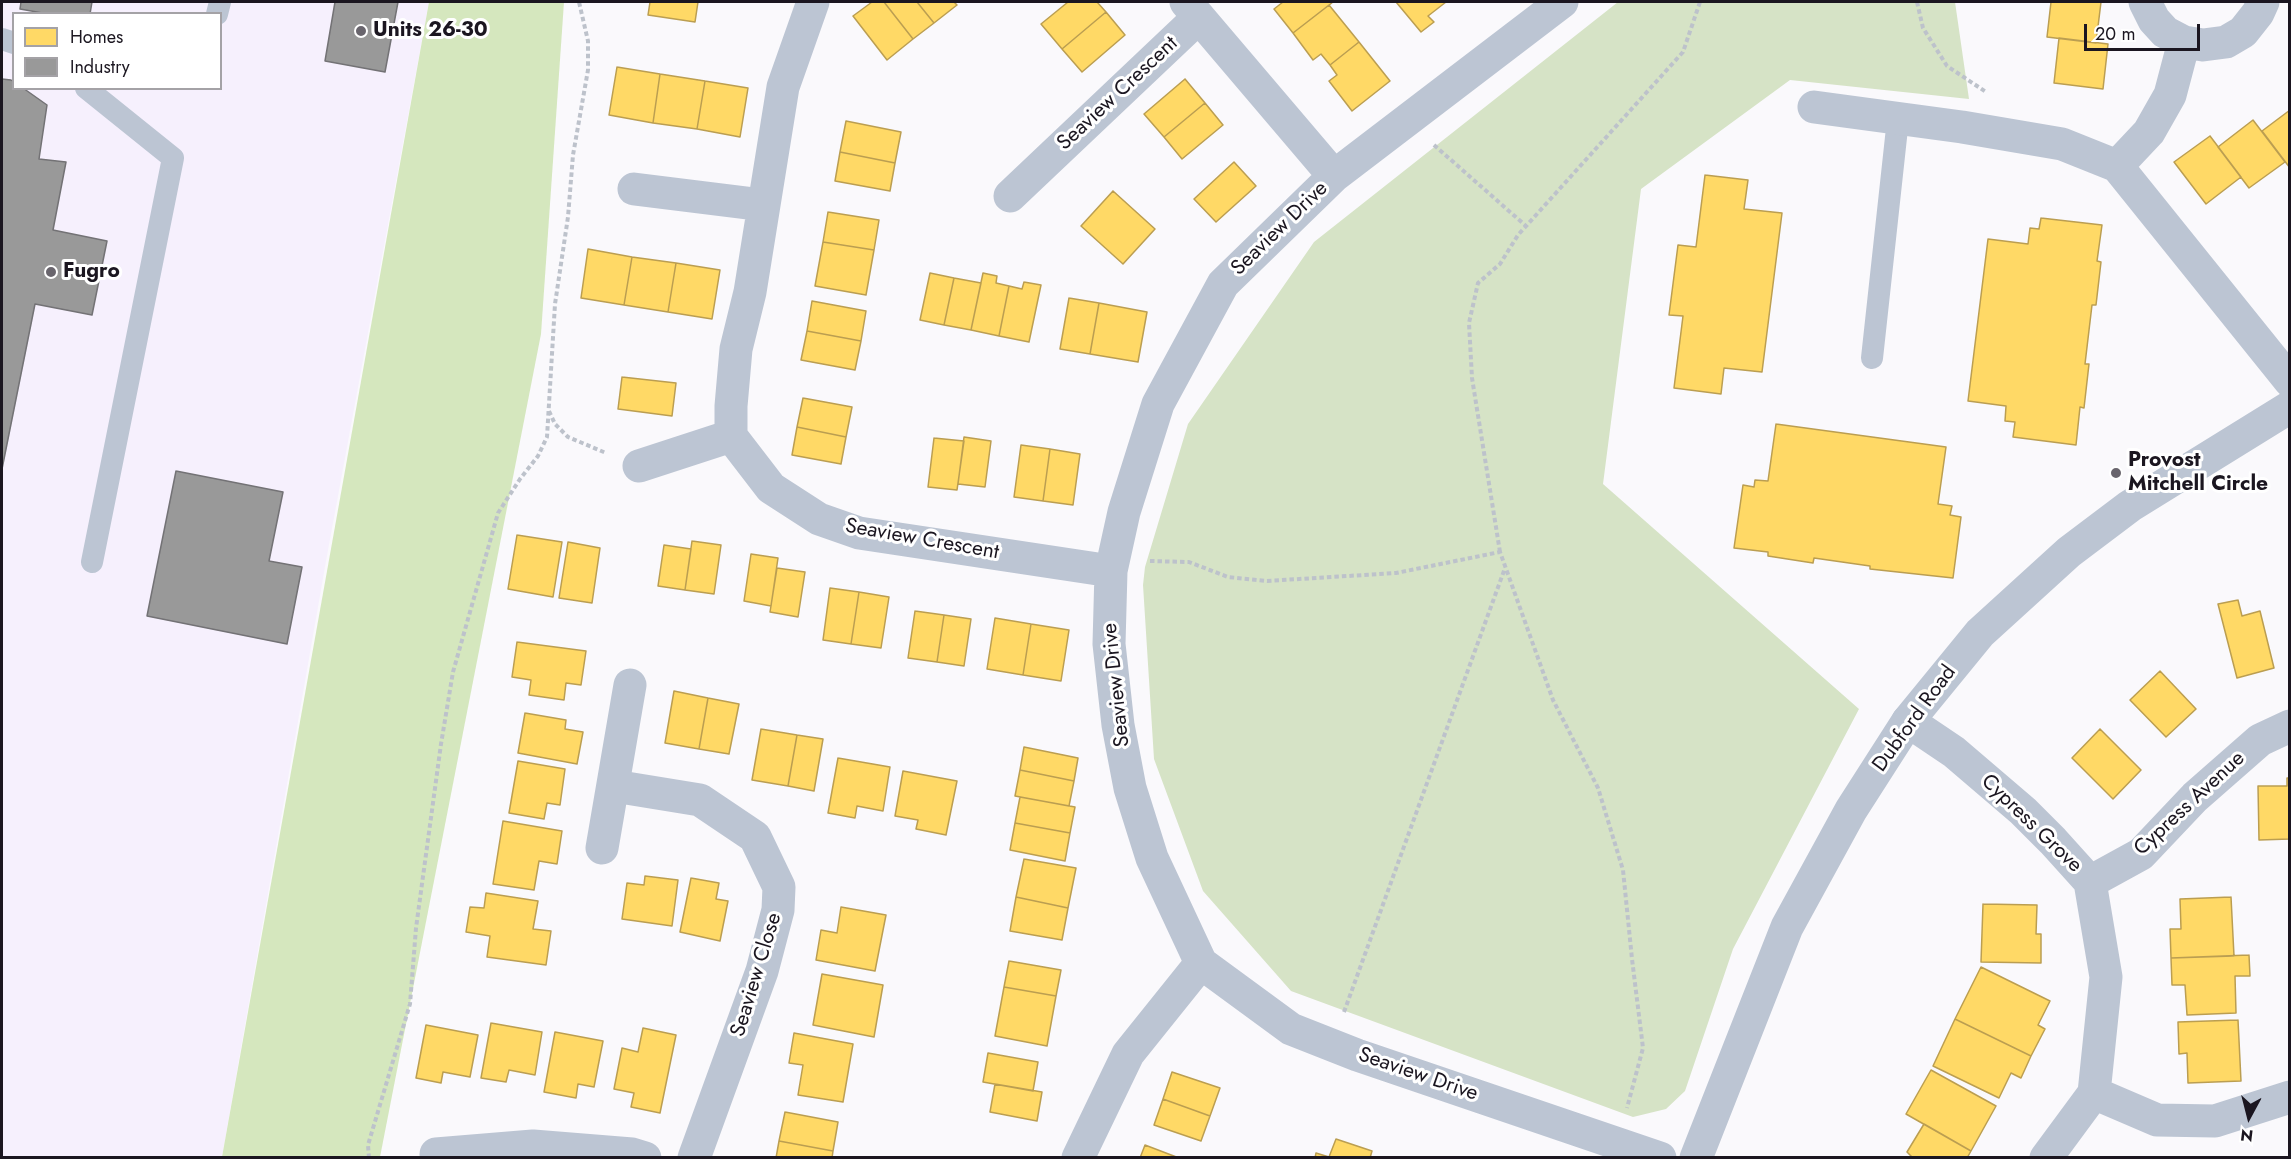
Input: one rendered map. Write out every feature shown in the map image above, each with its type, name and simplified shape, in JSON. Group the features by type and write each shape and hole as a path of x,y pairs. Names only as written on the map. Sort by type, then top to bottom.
{"street":[{"path":"639,465 731,436 736,349 750,292 783,87 813,2"},
{"name":"Seaview Drive","path":"1562,2 1334,176 1223,284 1158,404 1124,512 1112,566 1109,644 1118,725 1130,788 1152,858 1201,963 1292,1029 1332,1045 1660,1158"},
{"path":"2145,2 2154,20 2165,32 2184,42 2203,45 2226,42 2242,32 2258,13 2263,2"},
{"name":"Seaview Crescent","path":"1010,196 1192,9 1334,176"},
{"path":"2118,166 2149,132 2170,94 2184,42"},
{"path":"1814,106 2062,144 2118,166 2289,381"},
{"path":"634,189 763,205"},
{"name":"Dubford Road","path":"1696,1158 1787,927 1851,810 1908,720 1980,633 2069,552 2130,506 2289,407"},
{"name":"Seaview Crescent","path":"731,436 771,488 819,519 859,533 1112,566"},
{"path":"602,848 630,685"},
{"name":"Cypress Grove","path":"1908,720 1954,752 2023,811 2090,882 2106,977 2094,1093"},
{"name":"Cypress Avenue","path":"2090,882 2140,854 2195,797 2260,740 2289,726"},
{"name":"Seaview Close","path":"614,786 700,800 754,837 779,887 778,910 762,971 694,1158"},
{"path":"1078,1158 1128,1053 1201,963"},
{"path":"2046,1158 2094,1093 2157,1120 2215,1121 2289,1097"},
{"path":"436,1154 533,1152 632,1154 645,1158"}],"lane":[{"path":"88,90 173,158 92,562"},
{"path":"1872,358 1898,119"}],"path":[{"path":"369,1158 368,1145 410,1004 418,916 453,672 498,513 538,456 547,437 555,304 568,216 573,155 588,70 588,41 579,2"},
{"path":"1617,1143 1644,1048 1623,870 1598,788 1553,700 1500,552 1472,378 1470,323 1478,283 1500,264 1518,235 1683,52 1700,2"},
{"path":"1917,2 1923,28 1947,66 2004,104 2001,133"},
{"path":"1406,121 1526,226"},
{"path":"549,410 555,424 568,437 639,465"},
{"path":"1112,566 1189,562 1228,577 1267,581 1396,573 1500,552"},
{"path":"1332,1045 1505,567"}],"shaded area":[{"path":"2,2 429,2 326,561 222,1157 2,1158"}],"green space":[{"path":"429,2 564,2 541,334 380,1157 222,1157"},
{"path":"1618,2 1955,2 1969,99 1790,80 1641,189 1603,484 1859,709 1733,949 1685,1091 1666,1109 1633,1117 1291,991 1203,891 1154,759 1143,585 1145,567 1188,424 1314,242"}],"building: Homes":[{"path":"650,2 698,2 695,22 648,15"},
{"path":"872,2 884,2 913,39 887,60 853,16"},
{"path":"884,2 917,2 934,23 913,39"},
{"path":"917,2 954,2 957,5 934,23"},
{"path":"1068,2 1097,2 1106,12 1062,49 1041,24"},
{"path":"1283,2 1333,2 1293,33 1274,9"},
{"path":"1396,2 1446,2 1428,16 1434,22 1421,32"},
{"path":"2051,2 2101,2 2096,43 2047,37"},
{"path":"1329,5 1359,42 1330,65 1321,54 1313,60 1293,33"},
{"path":"1106,12 1125,35 1082,72 1062,49"},
{"path":"2059,38 2108,44 2103,89 2054,83"},
{"path":"1359,42 1390,81 1352,111 1329,81 1337,75 1330,65"},
{"path":"617,67 660,74 653,123 609,115"},
{"path":"660,74 705,81 697,129 653,123"},
{"path":"1185,79 1205,103 1164,137 1144,114"},
{"path":"705,81 748,88 740,137 697,129"},
{"path":"1205,103 1223,125 1182,159 1164,137"},
{"path":"2290,110 2290,168 2262,131"},
{"path":"2253,120 2285,162 2249,188 2218,147"},
{"path":"846,121 901,132 895,163 840,152"},
{"path":"2210,136 2241,177 2206,204 2174,162"},
{"path":"840,152 895,163 890,191 835,181"},
{"path":"1234,162 1256,186 1216,222 1194,199"},
{"path":"1705,175 1748,180 1744,209 1782,213 1762,372 1724,368 1721,394 1674,388 1683,316 1669,315 1678,245 1696,247"},
{"path":"1113,191 1155,229 1123,264 1081,226"},
{"path":"828,212 879,220 874,250 823,242"},
{"path":"2041,218 2102,225 2097,261 2101,262 2096,305 2092,305 2085,364 2089,364 2084,408 2080,407 2076,445 2013,437 2015,422 2005,421 2006,406 1968,401 1988,239 2028,244 2030,228 2039,229"},
{"path":"823,242 874,250 866,295 815,286"},
{"path":"588,249 632,257 624,305 581,298"},
{"path":"632,257 676,263 668,312 624,305"},
{"path":"676,263 720,270 712,319 668,312"},
{"path":"930,273 954,278 944,325 920,320"},
{"path":"983,273 997,276 996,283 1009,286 999,336 971,330"},
{"path":"954,278 981,283 971,330 944,325"},
{"path":"1024,282 1041,285 1029,342 999,336 1009,286 1022,289"},
{"path":"1069,298 1099,303 1090,354 1060,349"},
{"path":"812,301 866,311 861,341 807,331"},
{"path":"1099,303 1147,312 1138,362 1090,354"},
{"path":"807,331 861,341 855,370 801,360"},
{"path":"622,377 676,383 672,416 618,409"},
{"path":"803,398 852,407 846,437 797,427"},
{"path":"1776,424 1946,447 1938,504 1952,506 1950,515 1961,517 1953,578 1870,569 1870,566 1814,558 1813,563 1768,556 1768,552 1734,548 1743,485 1754,487 1755,480 1768,481"},
{"path":"797,427 846,437 841,464 792,455"},
{"path":"964,437 991,441 985,487 958,484"},
{"path":"934,438 964,441 957,490 928,487"},
{"path":"1021,445 1050,449 1043,501 1014,497"},
{"path":"1050,449 1080,454 1073,505 1043,501"},
{"path":"517,535 562,542 553,597 508,589"},
{"path":"692,541 721,545 714,594 685,590"},
{"path":"568,542 600,548 592,603 559,598"},
{"path":"664,545 691,549 685,590 658,586"},
{"path":"751,554 778,558 771,606 744,601"},
{"path":"777,568 805,572 798,617 770,612"},
{"path":"830,588 859,592 851,644 823,640"},
{"path":"859,592 889,597 881,648 851,644"},
{"path":"2238,600 2242,616 2260,611 2274,668 2237,678 2218,604"},
{"path":"915,611 944,615 937,662 908,658"},
{"path":"944,615 971,619 964,666 937,662"},
{"path":"995,618 1031,624 1023,675 987,669"},
{"path":"1031,624 1069,630 1061,681 1023,675"},
{"path":"517,642 586,651 581,685 566,683 564,700 529,695 531,680 512,677"},
{"path":"2160,671 2196,709 2166,737 2130,700"},
{"path":"674,691 708,698 699,749 665,743"},
{"path":"708,698 739,704 729,754 699,749"},
{"path":"525,713 566,720 565,729 583,732 577,764 518,753"},
{"path":"761,729 797,735 788,786 752,780"},
{"path":"2100,729 2141,770 2113,799 2072,758"},
{"path":"797,735 823,739 814,791 788,786"},
{"path":"1024,747 1078,758 1074,781 1020,770"},
{"path":"838,758 890,767 883,811 857,806 855,818 828,813"},
{"path":"518,761 565,769 560,805 547,803 544,819 509,813"},
{"path":"1020,770 1074,781 1069,806 1015,796"},
{"path":"903,771 957,781 946,835 916,829 918,820 895,816"},
{"path":"2287,778 2290,778 2290,839 2259,840 2258,786 2287,786"},
{"path":"1020,797 1075,807 1070,833 1015,823"},
{"path":"503,821 562,831 557,864 539,861 534,890 493,884"},
{"path":"1015,823 1070,833 1065,861 1010,850"},
{"path":"1024,859 1076,868 1068,908 1016,897"},
{"path":"645,876 678,880 672,926 622,919 627,883 644,885"},
{"path":"691,878 719,883 716,899 728,901 720,941 680,932"},
{"path":"486,893 538,901 533,929 551,931 546,965 487,957 490,936 466,932 470,907 484,908"},
{"path":"1016,897 1068,908 1062,940 1010,931"},
{"path":"2231,897 2234,956 2171,958 2170,929 2181,929 2180,899"},
{"path":"1983,904 2037,905 2036,934 2041,934 2041,963 1981,962"},
{"path":"841,907 886,915 875,971 816,960 821,930 837,933"},
{"path":"2249,955 2250,976 2235,976 2236,1013 2187,1015 2185,985 2172,985 2171,958"},
{"path":"1009,961 1061,970 1056,996 1004,987"},
{"path":"1981,967 2050,1001 2038,1025 2045,1029 2031,1056 1955,1019"},
{"path":"822,974 883,985 874,1037 813,1025"},
{"path":"1004,987 1056,996 1047,1046 995,1036"},
{"path":"1955,1019 2031,1056 2021,1078 2011,1073 1999,1098 1933,1066"},
{"path":"2238,1020 2241,1081 2188,1083 2187,1053 2179,1054 2178,1022"},
{"path":"491,1023 542,1032 535,1075 509,1070 506,1082 481,1078"},
{"path":"426,1025 478,1035 470,1077 443,1072 441,1083 416,1078"},
{"path":"643,1028 676,1035 660,1113 631,1107 634,1093 614,1089 622,1048 638,1052"},
{"path":"555,1032 603,1041 594,1087 578,1084 576,1098 544,1092"},
{"path":"794,1033 853,1044 843,1102 798,1095 803,1065 789,1063"},
{"path":"988,1053 1038,1062 1033,1091 983,1082"},
{"path":"1931,1070 1996,1106 1971,1151 1906,1114"},
{"path":"1172,1072 1220,1088 1210,1116 1163,1099"},
{"path":"995,1084 1042,1092 1037,1121 990,1112"},
{"path":"1163,1099 1210,1116 1201,1141 1154,1125"},
{"path":"785,1112 838,1122 833,1151 779,1141"},
{"path":"1924,1124 1971,1151 1967,1158 1913,1158 1907,1152"},
{"path":"1336,1139 1372,1151 1370,1158 1315,1158 1316,1153 1329,1157"},
{"path":"779,1141 833,1151 832,1158 776,1158"},
{"path":"1145,1145 1179,1158 1140,1158"}],"building: Industry":[{"path":"21,2 92,2 90,12 37,12 20,9"},
{"name":"Units 26-30","path":"335,2 398,2 385,72 325,61"},
{"name":"Fugro","path":"2,79 12,81 12,90 26,90 47,105 39,159 66,162 53,230 107,241 92,315 35,304 2,469"},
{"path":"176,471 283,492 269,561 302,567 287,644 147,616"}],"place":[{"name":"Units 26-30","path":"361,31"},
{"name":"Fugro","path":"51,272"},
{"name":"Provost Mitchell Circle","path":"2116,473"}]}
